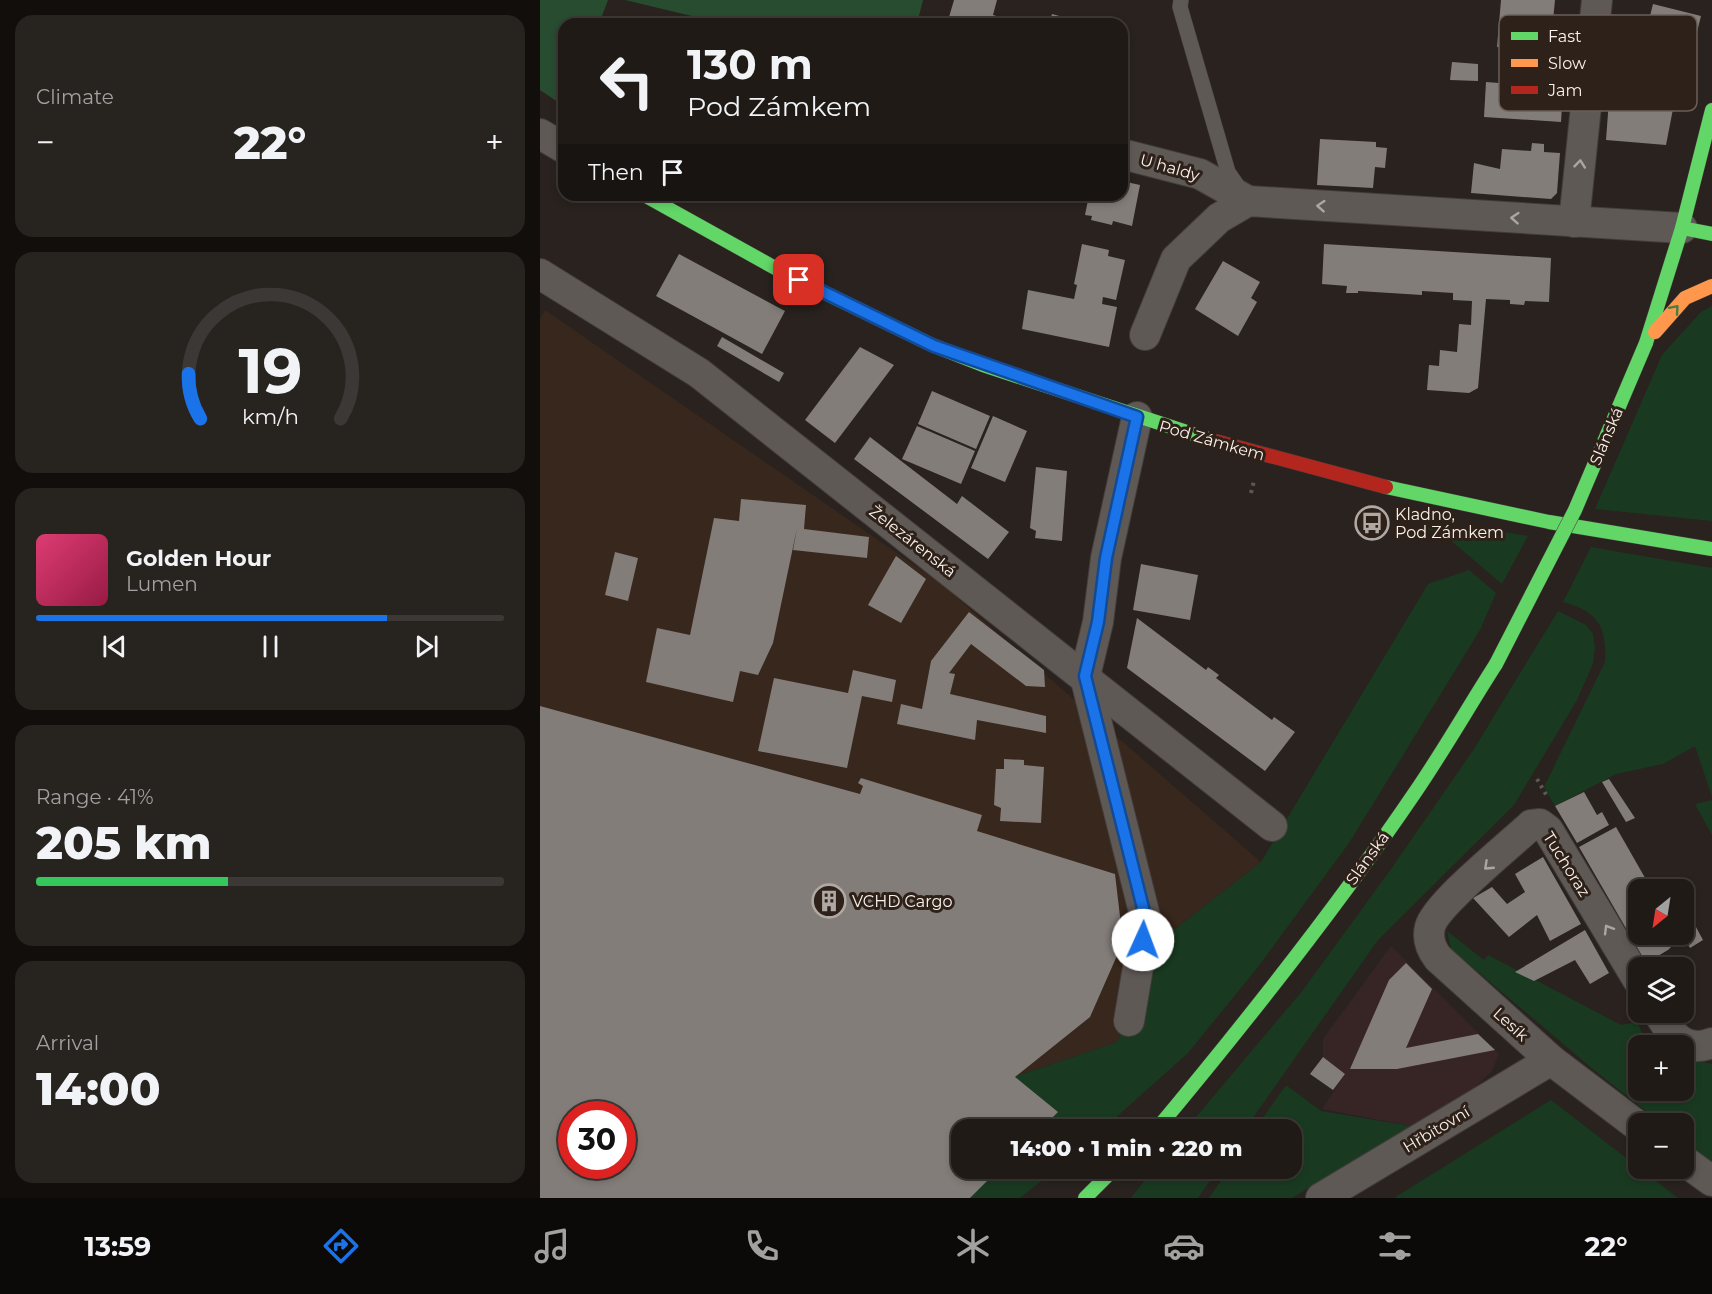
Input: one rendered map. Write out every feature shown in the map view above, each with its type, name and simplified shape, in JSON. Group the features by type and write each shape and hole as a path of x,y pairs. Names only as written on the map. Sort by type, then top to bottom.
{"main road":[{"name":"Slánská","path":"1165,1119 1244,1025 1416,791 1496,664 1575,510 1646,342 1682,228 1712,110"},
{"name":"Pod Zámkem","path":"655,201 780,270 934,346 1137,417 1262,454 1433,499 1560,524 1712,549"},
{"path":"1682,228 1712,234"},
{"path":"1646,342 1685,298 1712,286"},
{"path":"1084,1198 1104,1179"}],"street":[{"path":"1596,15 1598,0"},
{"path":"1574,222 1586,111"},
{"path":"540,134 558,144"},
{"name":"U haldy","path":"1128,156 1200,174 1248,201"},
{"path":"1145,335 1176,259 1219,218 1248,201 1682,228"},
{"name":"Železárenská","path":"540,274 699,373 1272,826"},
{"path":"1130,1021 1146,920 1085,676 1098,622 1106,558 1137,417"},
{"name":"Tuchoraz","path":"1448,903 1531,825 1540,824 1548,830 1628,963"},
{"name":"Lesík","path":"1448,903 1437,913 1430,928 1433,951 1551,1059 1628,1118"},
{"path":"1665,1023 1677,1040 1693,1046 1712,1043"},
{"name":"Hřbitovní","path":"1321,1198 1551,1059"},
{"path":"1694,1168 1712,1181"}],"lane":[{"path":"1181,0 1180,7 1228,172 1248,201"}],"shaded area":[{"path":"545,310 939,582 1261,862 1170,933 1117,1042 987,1086 540,928 540,319"},
{"path":"1391,946 1499,1054 1492,1071 1474,1088 1411,1126 1322,1109 1345,1074 1323,1057 1323,1039"}],"green space":[{"path":"540,0 608,0 601,18 558,18 558,102 540,90"},
{"path":"625,0 923,0 918,18 700,18"},
{"path":"1712,306 1712,521 1595,509 1662,355 1701,312"},
{"path":"1429,526 1481,528 1528,536 1502,584 1443,534 1428,530"},
{"path":"1591,547 1712,568 1712,797 1695,746 1663,764 1616,774 1555,806 1544,787 1605,662 1604,639 1598,622 1585,610 1563,602"},
{"path":"1469,570 1496,593 1480,630 1349,843 1258,967 1188,1053 1114,1119 951,1119 951,1179 1044,1179 1020,1198 540,1198 540,928 987,1086 1117,1042 1170,933 1261,862 1428,584"},
{"path":"1558,611 1586,625 1593,634 1595,647 1593,664 1577,700 1514,805 1378,940 1252,1119 1194,1119 1303,990 1474,749"},
{"path":"1712,800 1712,835 1695,804"},
{"path":"1447,931 1484,960 1488,955 1621,1025 1637,1023 1643,1035 1628,1035 1628,1097 1594,1070 1451,949"},
{"path":"1694,1060 1712,1064 1712,1162 1694,1148 1694,1113 1648,1113 1633,1101 1694,1101"},
{"path":"1286,1085 1321,1111 1411,1126 1292,1198 1209,1198 1222,1179 1302,1179 1302,1119 1262,1119"},
{"path":"1551,1100 1628,1159 1628,1179 1653,1179 1678,1198 1394,1198"},
{"path":"1145,1179 1211,1179 1198,1198 1131,1198"}],"building":[{"path":"954,0 997,0 993,15 1004,18 949,18"},
{"path":"1501,0 1555,0 1554,15 1500,15"},
{"path":"1653,4 1697,15 1650,15"},
{"path":"1052,14 1067,18 1051,18"},
{"path":"1697,15 1701,16 1697,32"},
{"path":"1499,24 1499,47 1497,47"},
{"path":"1452,62 1478,64 1478,81 1450,80"},
{"path":"1486,82 1499,83 1499,111 1562,111 1561,122 1484,117"},
{"path":"1608,111 1673,111 1666,145 1606,140"},
{"path":"1320,139 1376,142 1376,147 1387,148 1385,168 1375,167 1373,188 1317,185"},
{"path":"1532,143 1544,144 1544,152 1560,153 1557,193 1551,199 1471,193 1474,163 1500,169 1502,149 1531,151"},
{"path":"1128,182 1140,185 1132,226 1113,221 1112,225 1091,220 1092,216 1085,215 1088,201 1128,201"},
{"path":"1082,244 1109,250 1108,256 1125,260 1116,300 1103,297 1102,304 1117,307 1109,347 1022,329 1028,290 1074,299 1077,285 1074,284"},
{"path":"1324,244 1551,258 1549,302 1525,301 1524,305 1510,304 1510,300 1486,299 1478,388 1469,393 1427,390 1429,365 1439,366 1440,350 1457,352 1459,324 1471,325 1472,301 1453,300 1453,293 1422,291 1422,295 1358,291 1358,293 1346,293 1347,286 1322,284"},
{"path":"679,254 785,311 762,354 656,296"},
{"path":"1223,261 1260,282 1251,298 1257,302 1238,336 1195,309"},
{"path":"722,337 784,373 779,382 717,346"},
{"path":"860,347 894,365 835,443 805,420"},
{"path":"932,391 990,416 976,449 918,424"},
{"path":"993,416 1027,431 1005,482 971,468"},
{"path":"917,426 975,451 961,484 902,459"},
{"path":"870,437 957,504 962,496 1009,532 988,559 854,459"},
{"path":"1036,467 1067,471 1062,541 1035,538 1036,531 1030,528"},
{"path":"741,499 806,505 804,529 869,537 867,558 793,550 797,528 773,643 758,675 740,671 733,702 646,682 657,628 690,635 714,518 739,521"},
{"path":"615,552 638,558 628,601 605,595"},
{"path":"896,556 926,579 901,623 868,605"},
{"path":"1141,564 1198,575 1190,620 1133,610"},
{"path":"969,612 1044,670 1045,687 1026,686 971,644 949,673 955,674 950,694 1046,716 1046,733 977,720 975,740 897,724 901,704 922,709 931,661"},
{"path":"1137,618 1206,670 1208,667 1219,675 1216,678 1272,720 1274,717 1295,732 1265,771 1127,668"},
{"path":"853,670 896,680 892,702 862,696 847,768 758,751 774,678 848,693"},
{"name":"VCHD Cargo","path":"540,706 860,794 863,786 858,783 861,778 982,815 977,831 1115,874 1123,942 1090,1017 1015,1077 1058,1112 1051,1119 951,1119 951,1179 989,1179 970,1198 540,1198"},
{"path":"1004,759 1024,760 1024,765 1044,767 1041,823 1000,821 1001,808 994,805 996,769 1004,769"},
{"path":"1609,779 1635,818 1626,822 1602,782"},
{"path":"1584,792 1597,815 1602,812 1609,825 1577,843 1555,806"},
{"path":"1616,827 1646,879 1628,879 1628,932 1579,847"},
{"path":"1543,857 1581,924 1550,941 1537,915 1509,937 1473,898 1492,887 1507,904 1525,892 1515,874"},
{"path":"1694,923 1703,940 1690,948 1688,945 1694,945"},
{"path":"1585,930 1609,973 1590,984 1575,960 1534,981 1515,972"},
{"path":"1636,945 1673,945 1656,957 1643,957"},
{"path":"1406,963 1432,989 1406,1048 1478,1034 1495,1050 1397,1069 1350,1069 1389,980"},
{"path":"1323,1057 1345,1074 1333,1090 1310,1074"}],"traffic: fast":[{"path":"1646,343 1682,228 1712,110"},
{"path":"655,201 786,274 932,345 983,365 1211,440"},
{"path":"1682,228 1712,234"},
{"path":"1496,664 1575,510 1646,343"},
{"path":"1386,487 1549,522 1712,549"},
{"path":"1165,1119 1257,1006 1386,835 1496,664"},
{"path":"1085,1198 1104,1179"}],"traffic: slow":[{"path":"1655,332 1685,298 1712,286"}],"traffic: jam":[{"path":"1211,440 1386,487"}],"place":[{"name":"Kladno, Pod Zámkem","path":"1372,523"},
{"name":"VCHD Cargo","path":"829,901"}],"route":[{"path":"799,280 934,346 1137,417 1102,577 1098,622 1085,676 1146,920 1143,940"}]}
